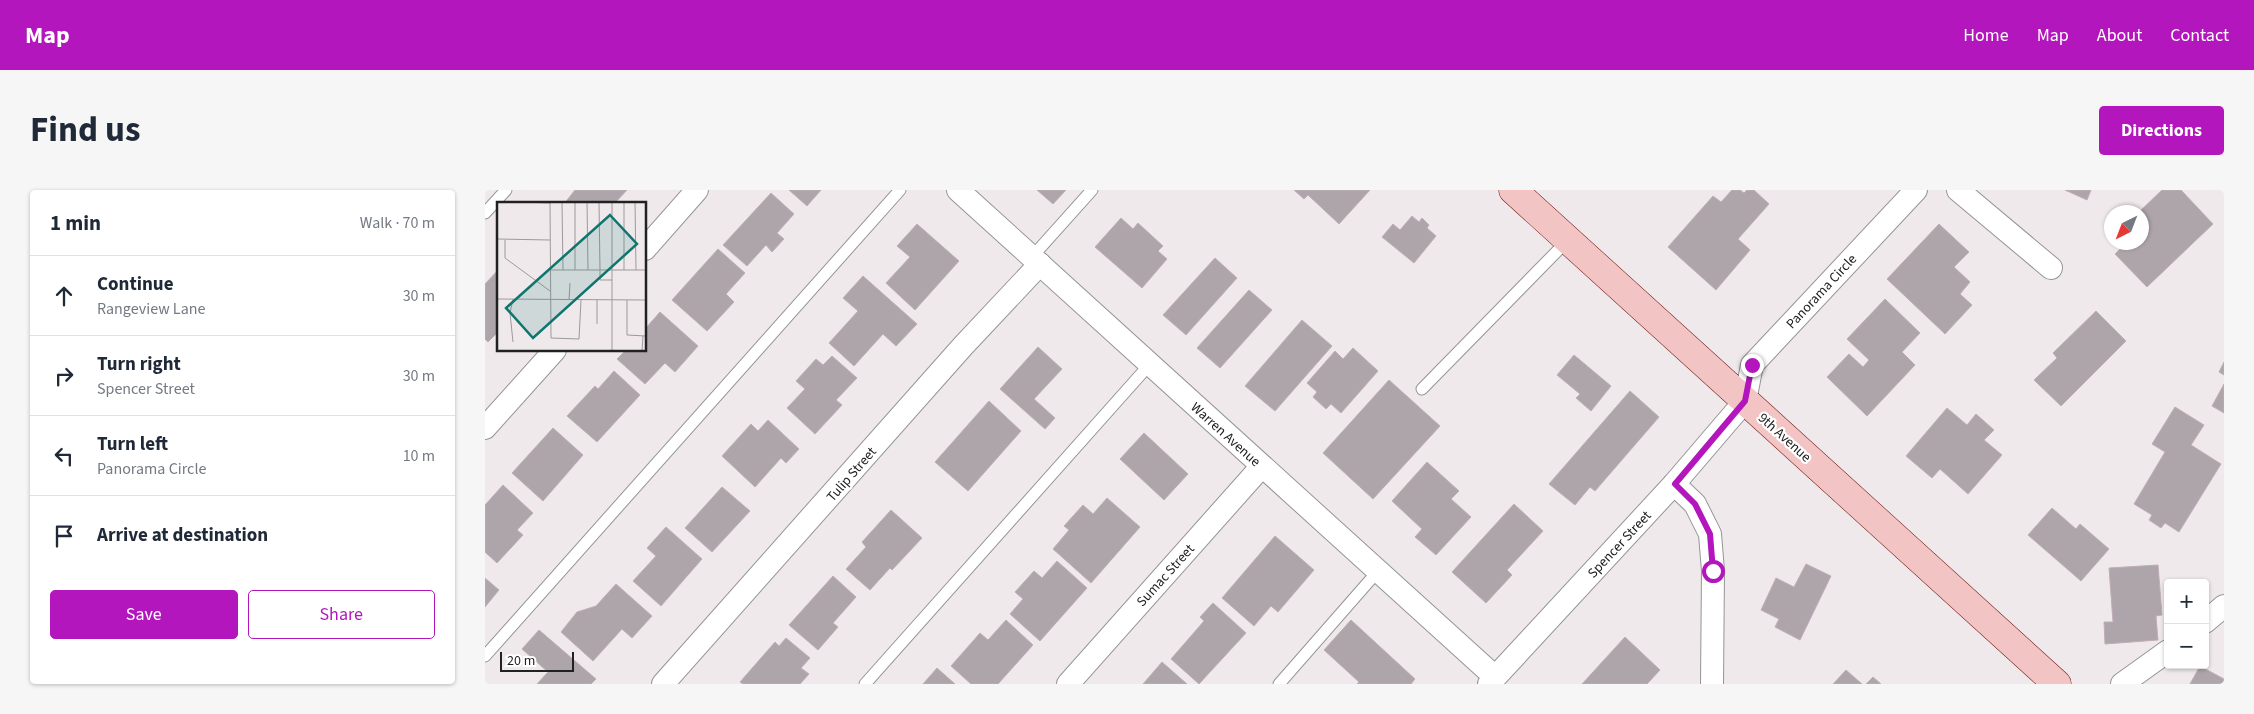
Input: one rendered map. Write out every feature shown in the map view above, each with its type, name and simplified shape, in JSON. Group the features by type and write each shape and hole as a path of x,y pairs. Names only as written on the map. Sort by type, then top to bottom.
{"main road":[{"name":"9th Avenue","path":"1513,190 2057,684"}],"street":[{"path":"646,248 697,190"},
{"name":"Warren Avenue","path":"958,190 1379,571 1492,681"},
{"name":"Panorama Circle","path":"1745,401 1752,365 1915,190"},
{"path":"1958,190 2051,268"},
{"name":"Tulip Street","path":"663,684 1036,261"},
{"path":"485,428 554,351"},
{"name":"Spencer Street","path":"1492,681 1675,484 1745,401"},
{"name":"Sumac Street","path":"1068,684 1262,466"},
{"path":"1675,484 1695,504 1710,534 1713,571 1712,684"},
{"path":"2209,619 2224,606"},
{"path":"2122,684 2164,655"}],"lane":[{"path":"485,213 505,190"},
{"path":"485,656 900,190"},
{"path":"1036,261 1092,190"},
{"path":"1422,389 1568,240"},
{"path":"865,684 1150,364"},
{"path":"1279,684 1379,571"}],"building":[{"path":"575,190 627,190 616,202 566,202"},
{"path":"789,190 821,190 807,206"},
{"path":"1037,190 1066,190 1053,204"},
{"path":"1294,190 1370,190 1339,224 1308,195 1304,199"},
{"path":"1732,190 1740,190 1744,193 1747,190 1754,190 1769,204 1738,239 1750,250 1716,290 1668,247 1713,196 1721,202"},
{"path":"2065,190 2091,190 2087,200"},
{"path":"2162,190 2181,190 2213,224 2147,287 2115,254 2119,250 2149,250 2149,205 2146,205"},
{"path":"771,193 794,214 777,233 784,239 772,252 766,245 747,266 723,245"},
{"path":"1412,216 1419,222 1422,218 1429,225 1427,228 1436,236 1414,263 1382,237 1393,224 1400,230"},
{"path":"1121,218 1133,229 1138,223 1163,246 1158,251 1167,259 1142,288 1095,247"},
{"path":"917,224 959,261 915,310 886,283 910,257 897,246"},
{"path":"1939,224 1969,252 1954,267 1970,282 1960,294 1972,305 1945,334 1887,279"},
{"path":"718,249 745,273 726,294 734,302 707,331 672,300"},
{"path":"1215,258 1237,278 1186,335 1163,315"},
{"path":"497,271 497,333 488,342 485,339 485,284"},
{"path":"863,276 917,324 896,346 883,334 854,366 829,343 858,311 843,298"},
{"path":"1249,290 1272,310 1220,368 1197,348"},
{"path":"1885,299 1920,333 1902,352 1915,365 1867,416 1827,377 1849,354 1863,367 1869,360 1847,339"},
{"path":"2096,311 2126,341 2061,406 2034,380 2057,358 2053,353"},
{"path":"660,312 698,346 675,372 665,363 645,384 617,359 625,351 646,351 646,328"},
{"path":"1302,320 1332,346 1275,411 1245,386"},
{"path":"1038,347 1062,369 1034,399 1055,418 1045,429 1000,389"},
{"path":"1353,348 1378,371 1341,413 1331,404 1326,409 1313,397 1317,392 1307,383 1335,351 1343,359"},
{"path":"1574,355 1611,386 1591,411 1576,398 1580,394 1557,375"},
{"path":"832,356 857,378 836,400 842,405 815,434 787,408 805,389 796,381 816,359 823,365"},
{"path":"2224,362 2224,375 2219,372"},
{"path":"614,371 640,395 597,442 567,416 595,386 598,389"},
{"path":"1389,380 1440,426 1373,499 1323,453"},
{"path":"2224,384 2224,413 2212,406"},
{"path":"1630,391 1659,417 1595,491 1590,487 1575,505 1549,484"},
{"path":"989,401 1021,431 968,491 935,462"},
{"path":"2175,407 2204,425 2191,445 2221,464 2179,532 2165,523 2161,528 2149,520 2152,515 2134,504 2165,452 2152,444"},
{"path":"1947,408 1967,425 1976,414 1994,430 1984,440 2002,455 1968,494 1940,469 1932,478 1906,456"},
{"path":"768,420 799,449 786,463 781,458 755,487 722,456 751,424 758,431"},
{"path":"553,428 583,455 543,501 512,473"},
{"path":"1144,433 1188,474 1164,500 1120,459"},
{"path":"1427,462 1459,491 1451,499 1471,517 1436,555 1415,537 1422,529 1392,501"},
{"path":"503,485 533,513 517,530 523,535 497,563 485,552 485,505"},
{"path":"722,487 750,511 712,552 685,528"},
{"path":"1107,498 1140,527 1091,583 1053,549 1069,530 1064,526 1083,505 1093,514"},
{"path":"1514,504 1543,531 1507,570 1512,575 1486,603 1452,572"},
{"path":"2052,508 2076,529 2080,524 2109,549 2081,581 2028,535"},
{"path":"891,510 922,538 870,590 846,569 866,547 862,542"},
{"path":"666,527 702,559 661,606 633,581 656,556 647,548"},
{"path":"1275,536 1314,570 1278,612 1271,606 1254,626 1222,598"},
{"path":"1057,561 1087,588 1040,641 1010,614 1023,599 1015,592 1034,571 1042,578"},
{"path":"1806,564 1831,576 1800,640 1775,627 1779,619 1761,610 1776,578 1794,587"},
{"path":"2158,565 2162,615 2156,616 2158,640 2105,644 2104,622 2113,622 2109,568"},
{"path":"833,576 856,597 833,623 838,627 818,650 789,625"},
{"path":"485,578 499,590 485,607"},
{"path":"616,584 652,616 632,638 622,629 593,661 561,632 577,612 596,606"},
{"path":"1213,603 1246,633 1199,684 1171,659 1204,621 1200,617"},
{"path":"1006,620 1033,645 998,684 971,684 951,666 980,633 988,640"},
{"path":"1351,620 1415,679 1411,684 1357,684 1359,682 1324,650"},
{"path":"539,630 596,679 591,684 537,684 548,672 522,649"},
{"path":"1625,637 1660,670 1647,684 1582,684"},
{"path":"786,638 810,658 801,668 809,674 800,684 743,684 740,682 775,642 779,646"},
{"path":"1162,662 1187,684 1143,684"},
{"path":"937,668 955,684 923,684"},
{"path":"2198,669 2206,669 2224,679 2224,684 2190,684"},
{"path":"1846,670 1862,684 1833,684"},
{"path":"1873,677 1881,684 1866,684"}],"route":[{"path":"1713,571 1710,534 1695,504 1675,484 1745,401 1752,365"}]}
